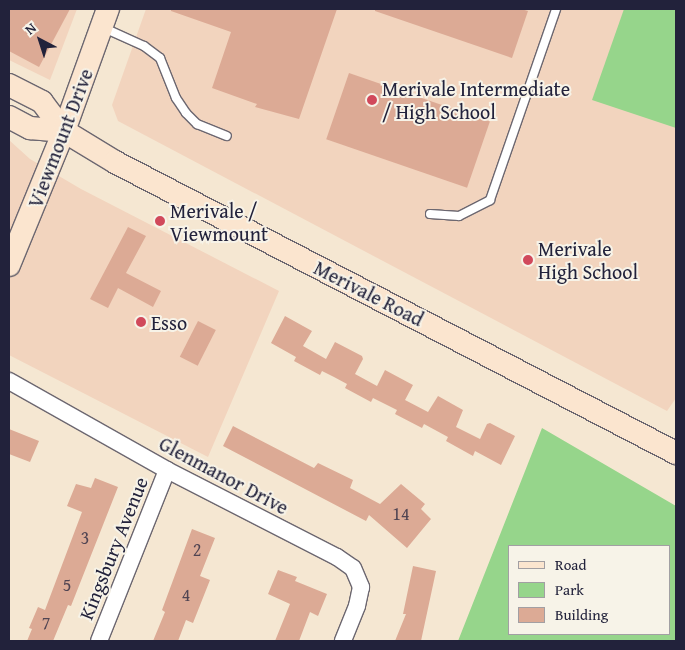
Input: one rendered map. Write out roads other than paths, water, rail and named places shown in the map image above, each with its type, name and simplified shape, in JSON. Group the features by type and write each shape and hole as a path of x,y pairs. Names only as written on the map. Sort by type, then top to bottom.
{"main road":[{"name":"Viewmount Drive","path":"9,265 64,131 105,18"},
{"name":"Merivale Road","path":"9,84 42,102 64,131 122,165 674,449"},
{"name":"Merivale Road","path":"9,117 30,128 64,131"}],"street":[{"name":"Glenmanor Drive","path":"9,381 167,470 353,568 361,587 357,606 343,641"},
{"name":"Kingsbury Avenue","path":"99,641 167,470"}],"lane":[{"path":"430,214 459,216 490,200 556,9"},
{"path":"105,18 160,58 176,98 186,113 197,124 227,136"}],"place":[{"name":"Merivale Intermediate / High School","path":"372,100"},
{"name":"Merivale / Viewmount","path":"160,221"},
{"name":"Merivale High School","path":"528,260"},
{"name":"Esso","path":"141,322"}]}
